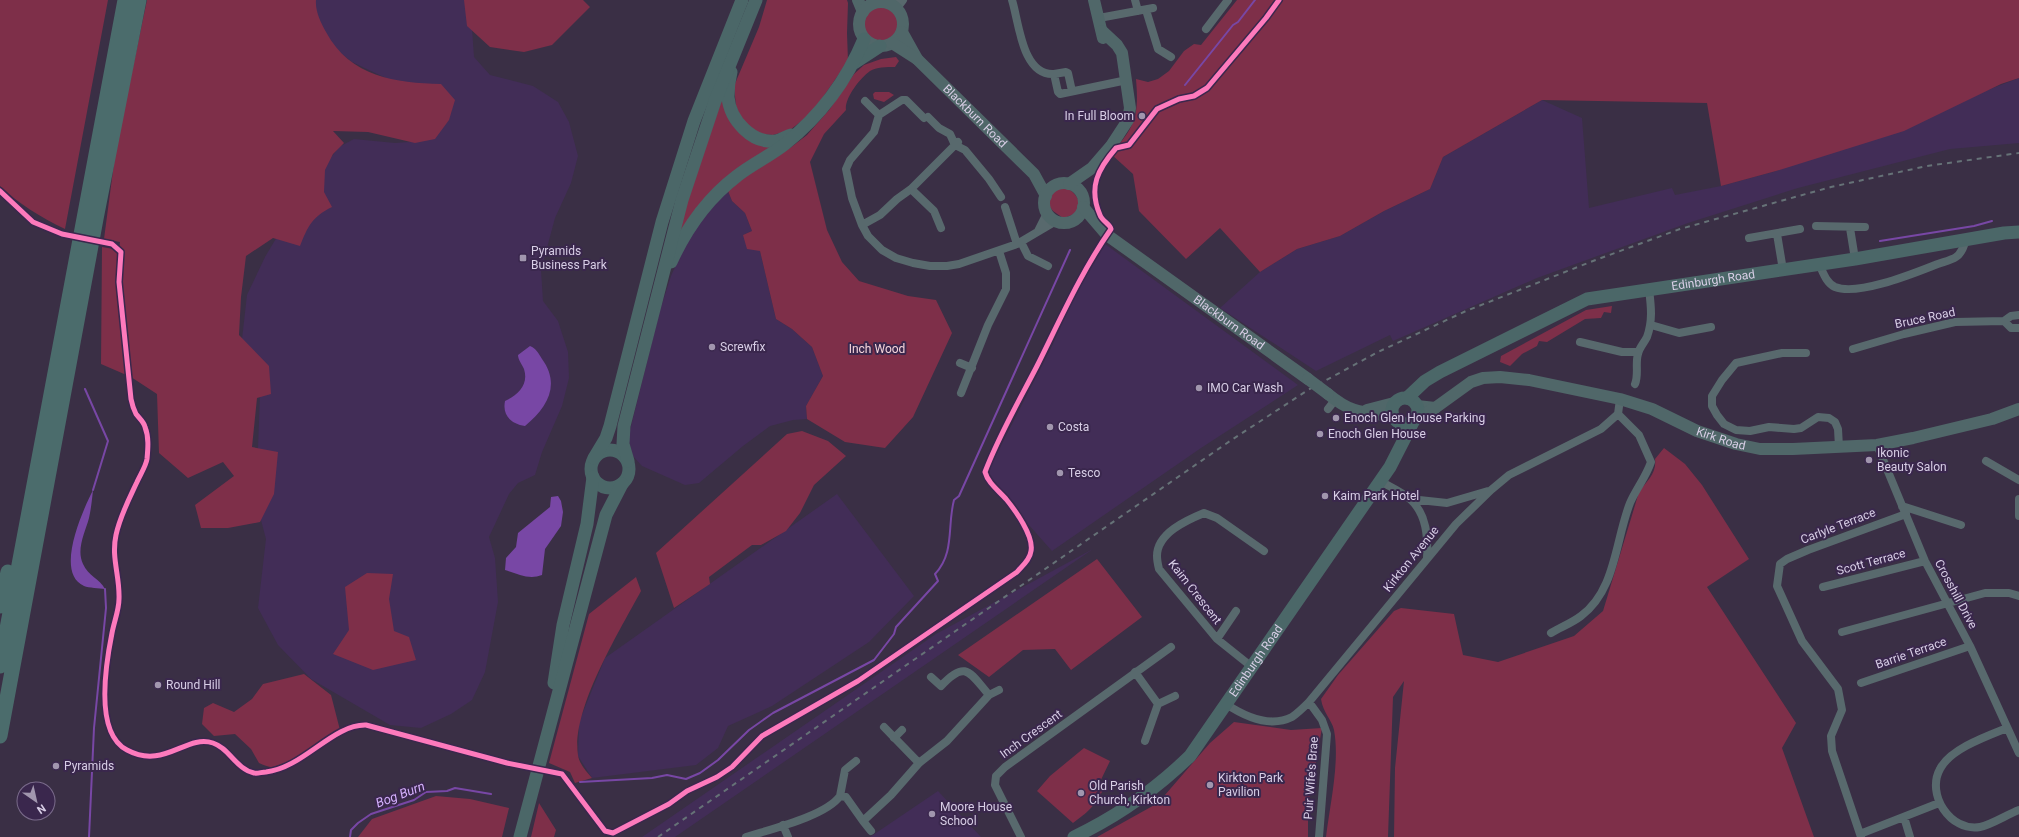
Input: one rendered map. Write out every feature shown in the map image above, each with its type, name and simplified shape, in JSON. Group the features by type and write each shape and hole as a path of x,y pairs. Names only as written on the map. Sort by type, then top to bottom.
{"highway":[{"path":"0,666 125,0"},
{"path":"0,736 96,219 139,0"},
{"path":"0,606 79,245"}],"main road":[{"path":"547,734 558,652 587,524 593,477 591,467 594,458 606,438 610,426 662,222 689,136 742,0"},
{"path":"520,837 606,515 622,484 629,474 628,461 623,444 624,426 677,219 715,101 756,0"},
{"path":"858,0 863,12"},
{"path":"1092,168 1063,184 1052,187 1046,196 1044,204 1052,217 1064,222 1078,217 1083,207 1081,193 1092,168 1111,146 1128,120 1130,108 1127,80 1120,49 1102,31 1094,0"},
{"path":"854,63 886,45 902,32 902,19 897,3 875,1 863,12 859,25 864,39 871,44 886,45"},
{"name":"Blackburn Road","path":"902,32 917,59 1034,174 1046,196"},
{"path":"658,289 673,257 691,226 714,196 735,177 784,145 801,130 826,103 854,63 864,39"},
{"path":"739,40 730,74 728,97 733,115 742,128 752,136 763,139 777,141 801,130"},
{"name":"Blackburn Road","path":"886,45 917,59"},
{"name":"Blackburn Road","path":"1034,174 1063,184"},
{"path":"1063,184 1081,193"},
{"name":"Blackburn Road","path":"1083,207 1106,233 1308,379 1330,401 1353,410 1407,411"},
{"name":"Blackburn Road","path":"1073,220 1106,233"},
{"name":"Edinburgh Road","path":"1074,837 1133,805 1168,778 1190,756 1380,481 1400,448 1407,411 1425,381 1570,306 1587,299 1855,259 1966,239 2019,232"},
{"name":"Kirk Road","path":"1407,411 1435,408 1471,382 1483,378 1500,376 1529,380 1620,399 1652,409 1697,431 1736,444 1760,449 1793,449 1877,445 1992,419 2019,409"},
{"path":"594,458 604,450 614,449 622,453 628,461"},
{"path":"593,477 596,482 606,487 617,487 622,484"}],"street":[{"path":"1012,0 1025,52 1043,72 1054,74 1068,73 1072,91"},
{"path":"1135,0 1145,10 1158,49 1171,57"},
{"path":"1206,29 1228,0"},
{"path":"1099,18 1145,10"},
{"path":"1054,74 1058,92 1072,91 1127,80"},
{"path":"1001,197 989,179 950,134 926,118 906,100 902,100 879,115 874,132 850,160 846,169 852,198 862,225 871,240 889,255 930,266 959,264 1019,243 1038,230 1052,217"},
{"path":"865,101 879,115"},
{"path":"862,225 880,215 897,199 912,189 957,143"},
{"path":"912,189 934,211 941,228"},
{"path":"1005,207 1019,243 1028,256 1048,266"},
{"path":"1038,230 1052,217"},
{"path":"1816,226 1850,228 1865,227"},
{"path":"1748,238 1777,234 1800,228"},
{"path":"1850,228 1855,259"},
{"path":"1777,234 1783,270"},
{"path":"1819,264 1826,279 1833,286 1844,289 1858,288 1907,276 1956,257 1964,249 1966,239"},
{"path":"961,393 988,326 1006,290 1006,273 999,251"},
{"path":"1635,384 1637,379 1636,366 1638,352 1646,339 1652,321 1648,289"},
{"name":"Bruce Road","path":"1853,349 1904,334 1955,322 2004,321 2011,316 2019,315"},
{"name":"Bruce Road","path":"2004,321 2011,328 2019,328"},
{"path":"1651,325 1669,332 1679,333 1711,327"},
{"path":"1580,342 1622,352 1638,352"},
{"path":"1806,353 1782,353 1736,363 1722,380 1712,396 1712,406 1724,424 1736,430 1750,431 1769,427 1794,429 1801,428 1818,418 1829,418 1835,422 1838,429 1839,447"},
{"path":"960,363 972,368"},
{"path":"1551,633 1580,617 1595,603 1603,590 1607,583 1630,502 1646,477 1651,462 1638,434 1618,414 1620,399"},
{"name":"Kirkton Avenue","path":"1226,704 1240,714 1261,720 1281,721 1294,716 1309,702 1456,524 1491,490 1509,475 1601,429 1618,414"},
{"name":"Crosshill Drive","path":"1877,445 1925,561 1949,603 2019,753"},
{"path":"1986,461 2019,480"},
{"path":"1380,481 1410,499 1447,503 1491,490"},
{"path":"1410,499 1425,524 1428,539 1427,558"},
{"path":"2019,499 2019,516"},
{"path":"1904,510 1961,525"},
{"name":"Carlyle Terrace","path":"1861,836 1832,751 1831,736 1842,710 1838,689 1802,641 1777,586 1780,564 1787,559 1904,510"},
{"name":"Kaim Crescent","path":"1252,667 1217,640 1159,569 1157,555 1163,540 1184,521 1204,513 1217,518 1264,551"},
{"name":"Scott Terrace","path":"1823,587 1925,561"},
{"path":"1842,632 1985,593 2019,596"},
{"path":"1217,640 1236,611"},
{"name":"Barrie Terrace","path":"1861,683 1970,646"},
{"name":"Inch Crescent","path":"1021,837 995,785 996,776 1005,767 1171,647"},
{"path":"931,677 941,686 951,675 958,671 964,671 969,673 989,695"},
{"path":"1135,672 1158,704"},
{"path":"863,821 891,795 919,763 947,741 989,695 999,690"},
{"path":"1145,741 1158,704 1175,696"},
{"name":"Puir Wife's Brae","path":"1309,702 1322,720 1327,734 1319,837"},
{"path":"884,727 919,763"},
{"path":"2007,728 1972,742 1956,752 1940,768 1935,783 1939,803 1950,818 1964,826 1980,827 2019,810"},
{"path":"894,738 902,730"},
{"path":"746,837 821,811 837,801 840,796 846,770 856,761"},
{"path":"840,796 846,797 871,831"},
{"path":"1861,836 1939,803"},
{"path":"1904,817 1910,837"},
{"path":"783,825 788,837"}],"shaded area":[{"name":"Pyramids Business Park","path":"308,0 470,0 474,57 490,75 533,86 558,102 569,122 578,156 571,183 555,218 541,270 543,301 558,321 568,352 569,378 562,406 542,452 535,475 518,483 509,494 489,537 495,558 498,602 485,672 472,700 451,714 421,728 390,725 311,679 278,645 258,608 266,539 256,501 260,394 241,348 247,295 265,257 302,195 339,147 354,139 395,143 423,141 435,135 445,125 452,110 447,93 390,80 352,62 316,34"},
{"path":"2019,78 2019,143 1950,149 1798,188 1688,223 1537,278 1393,341 1390,335 1316,371 1220,308 1260,272 1297,249 1340,236 1384,211 1430,189 1443,157 1542,100 1582,118 1589,208 1672,188 1675,195 1721,186 1776,171"},
{"path":"728,191 732,201 745,213 752,231 743,235 760,251 776,319 792,329 812,347 823,376 806,406 807,419 793,420 770,426 743,446 699,483 685,485 642,466 633,456 628,438 660,310 671,276 696,225"},
{"path":"1105,244 1298,385 1201,448 1052,551 1020,515 1015,504 990,478 989,469 1052,346 1073,298"},
{"path":"530,346 537,351 548,369 551,387 549,396 540,412 525,426 512,421 507,415 504,406 505,401 514,396 524,385 524,369 518,355"},
{"path":"93,490 89,518 83,535 80,553 85,568 105,589 84,586 75,579 71,568 71,555 78,526"},
{"path":"837,494 914,596 869,642 772,706 728,726 718,748 696,765 592,778 578,756 579,722 605,658"},
{"path":"558,496 561,501 563,512 561,526 545,549 542,575 528,577 505,570 506,558 516,547 518,533 550,507 551,497"},
{"path":"1093,549 675,837 642,837 936,634"},
{"name":"Moore House School","path":"938,791 981,837 870,837"}],"green space":[{"path":"0,0 108,0 65,229 30,210 0,186"},
{"path":"147,0 316,0 317,13 320,21 336,47 348,59 361,68 391,79 407,82 441,84 455,100 449,120 435,139 415,143 368,132 333,131 344,143 333,154 325,170 324,192 332,207 315,218 300,246 273,238 246,256 241,297 239,335 269,366 271,394 257,398 252,447 278,452 274,494 260,522 228,528 201,528 195,505 234,476 223,462 188,478 159,453 157,394 131,377 101,364 102,247 119,250 120,242 104,239 116,148"},
{"path":"464,0 583,0 590,7 552,45 524,52 490,47 467,26"},
{"path":"767,0 847,0 848,3 848,61 808,116 790,130 773,135 759,134 742,121 736,106 734,86 759,27"},
{"path":"1237,0 2019,0 2019,78 2001,84 1904,131 1776,171 1721,186 1707,103 1542,100 1443,157 1430,189 1384,211 1340,236 1297,249 1260,272 1220,228 1186,259 1139,211 1133,174 1111,154 1126,136 1134,120 1137,102 1136,79 1148,82 1158,79 1169,71 1184,51 1194,44 1201,45"},
{"path":"881,4 889,6 895,10 899,16 901,24 899,32 895,38 889,42 881,44 873,42 867,38 863,32 861,24 863,16 867,10 873,6"},
{"name":"Inch Wood","path":"896,57 899,61 895,67 872,70 857,84 850,95 846,105 846,110 824,134 810,162 827,230 842,262 859,281 908,296 936,300 952,333 913,417 885,448 845,442 807,419 806,406 823,376 812,347 792,329 776,319 760,251 747,249 743,235 752,231 745,213 732,201 728,191 748,174 790,148 807,135 829,110 854,74 864,65 881,59"},
{"path":"725,90 726,103 771,147 675,244 686,205"},
{"path":"875,92 889,92 894,95 884,102 874,99 873,94"},
{"path":"1064,187 1075,194 1081,206 1074,214 1063,218 1053,211 1047,203 1055,190"},
{"path":"1612,306 1611,313 1604,312 1601,318 1585,319 1547,342 1539,341 1537,346 1522,354 1510,366 1500,362 1501,356 1586,310"},
{"path":"802,431 828,441 846,456 814,485 800,513 786,531 761,545 752,545 709,577 710,584 674,608 656,553 787,434"},
{"path":"1664,448 1685,464 1702,485 1749,559 1707,587 1796,723 1782,748 1814,837 1394,837 1395,768 1404,681 1393,697 1388,837 1326,837 1335,769 1336,742 1333,726 1321,699 1338,675 1394,611 1401,608 1454,614 1463,655 1498,662 1574,636 1603,611 1639,492 1651,477 1655,459"},
{"path":"1097,559 1142,617 1071,670 1055,649 1023,650 989,677 958,655"},
{"path":"367,573 393,574 389,599 394,631 409,637 416,660 373,670 333,654 349,630 345,587"},
{"path":"636,577 641,591 599,672 589,694 582,716 578,737 578,755 582,765 592,778 575,783 570,772 549,763 589,614"},
{"path":"304,674 331,695 340,730 291,762 272,767 259,763 251,749 235,734 214,736 202,724 204,708 213,703 234,712 252,699 263,684"},
{"path":"1234,722 1291,730 1322,728 1308,805 1308,837 1097,837 1158,803 1210,743"},
{"path":"1084,748 1110,761 1098,786 1103,790 1100,796 1083,816 1073,823 1037,791 1050,776"},
{"path":"436,796 470,799 509,808 502,837 358,837 372,819"},
{"path":"539,803 556,830 554,837 531,837"}],"waterway":[{"path":"1185,85 1255,0"},
{"path":"1880,241 1974,226 1992,221"},
{"path":"580,782 652,778 667,775 686,779 700,773 718,760 749,730 773,713 874,660 894,634 896,627 938,581 935,574 941,566 948,548 954,500 959,496 1070,250"},
{"path":"85,389 108,441 93,490"},
{"path":"89,837 94,728 106,608 105,589"},
{"name":"Bog Burn","path":"350,837 351,830 371,814 414,800 426,792 447,791 455,788 491,794"}],"railway":[{"path":"658,837 1230,441 1308,390 1378,352 1466,311 1593,261 1680,229 1831,187 1927,166 2019,153"}],"cycle path":[{"path":"0,191 33,222 62,234 112,244 121,252 119,282 131,399 136,414 143,422 147,435 148,447 145,465 122,514 116,535 114,551 119,603 107,662 105,696 106,713 110,729 117,741 127,750 140,755 152,756 163,754 193,743 213,743 224,749 242,767 248,771 257,773 280,769 293,763 342,731 366,725 507,763 562,774 605,831 613,833 669,804 687,791 717,777 732,767 762,736 858,681 1017,572 1026,563 1031,551 1030,538 1027,531 1014,510 991,483 985,472 1003,431 1071,296 1100,245 1111,229 1101,217 1095,196 1095,187 1100,171 1104,163 1116,148 1129,145 1157,109 1179,99 1194,96 1207,88 1266,18 1279,0"}],"place":[{"name":"In Full Bloom","path":"1142,116"},
{"name":"Pyramids Business Park","path":"523,258"},
{"name":"Screwfix","path":"712,347"},
{"name":"IMO Car Wash","path":"1199,388"},
{"name":"Enoch Glen House Parking","path":"1336,418"},
{"name":"Costa","path":"1050,427"},
{"name":"Enoch Glen House","path":"1320,434"},
{"name":"Ikonic Beauty Salon","path":"1869,460"},
{"name":"Tesco","path":"1060,473"},
{"name":"Kaim Park Hotel","path":"1325,496"},
{"name":"Round Hill","path":"158,685"},
{"name":"Pyramids","path":"56,766"},
{"name":"Kirkton Park Pavilion","path":"1210,785"},
{"name":"Old Parish Church, Kirkton","path":"1081,793"},
{"name":"Moore House School","path":"932,814"}]}
